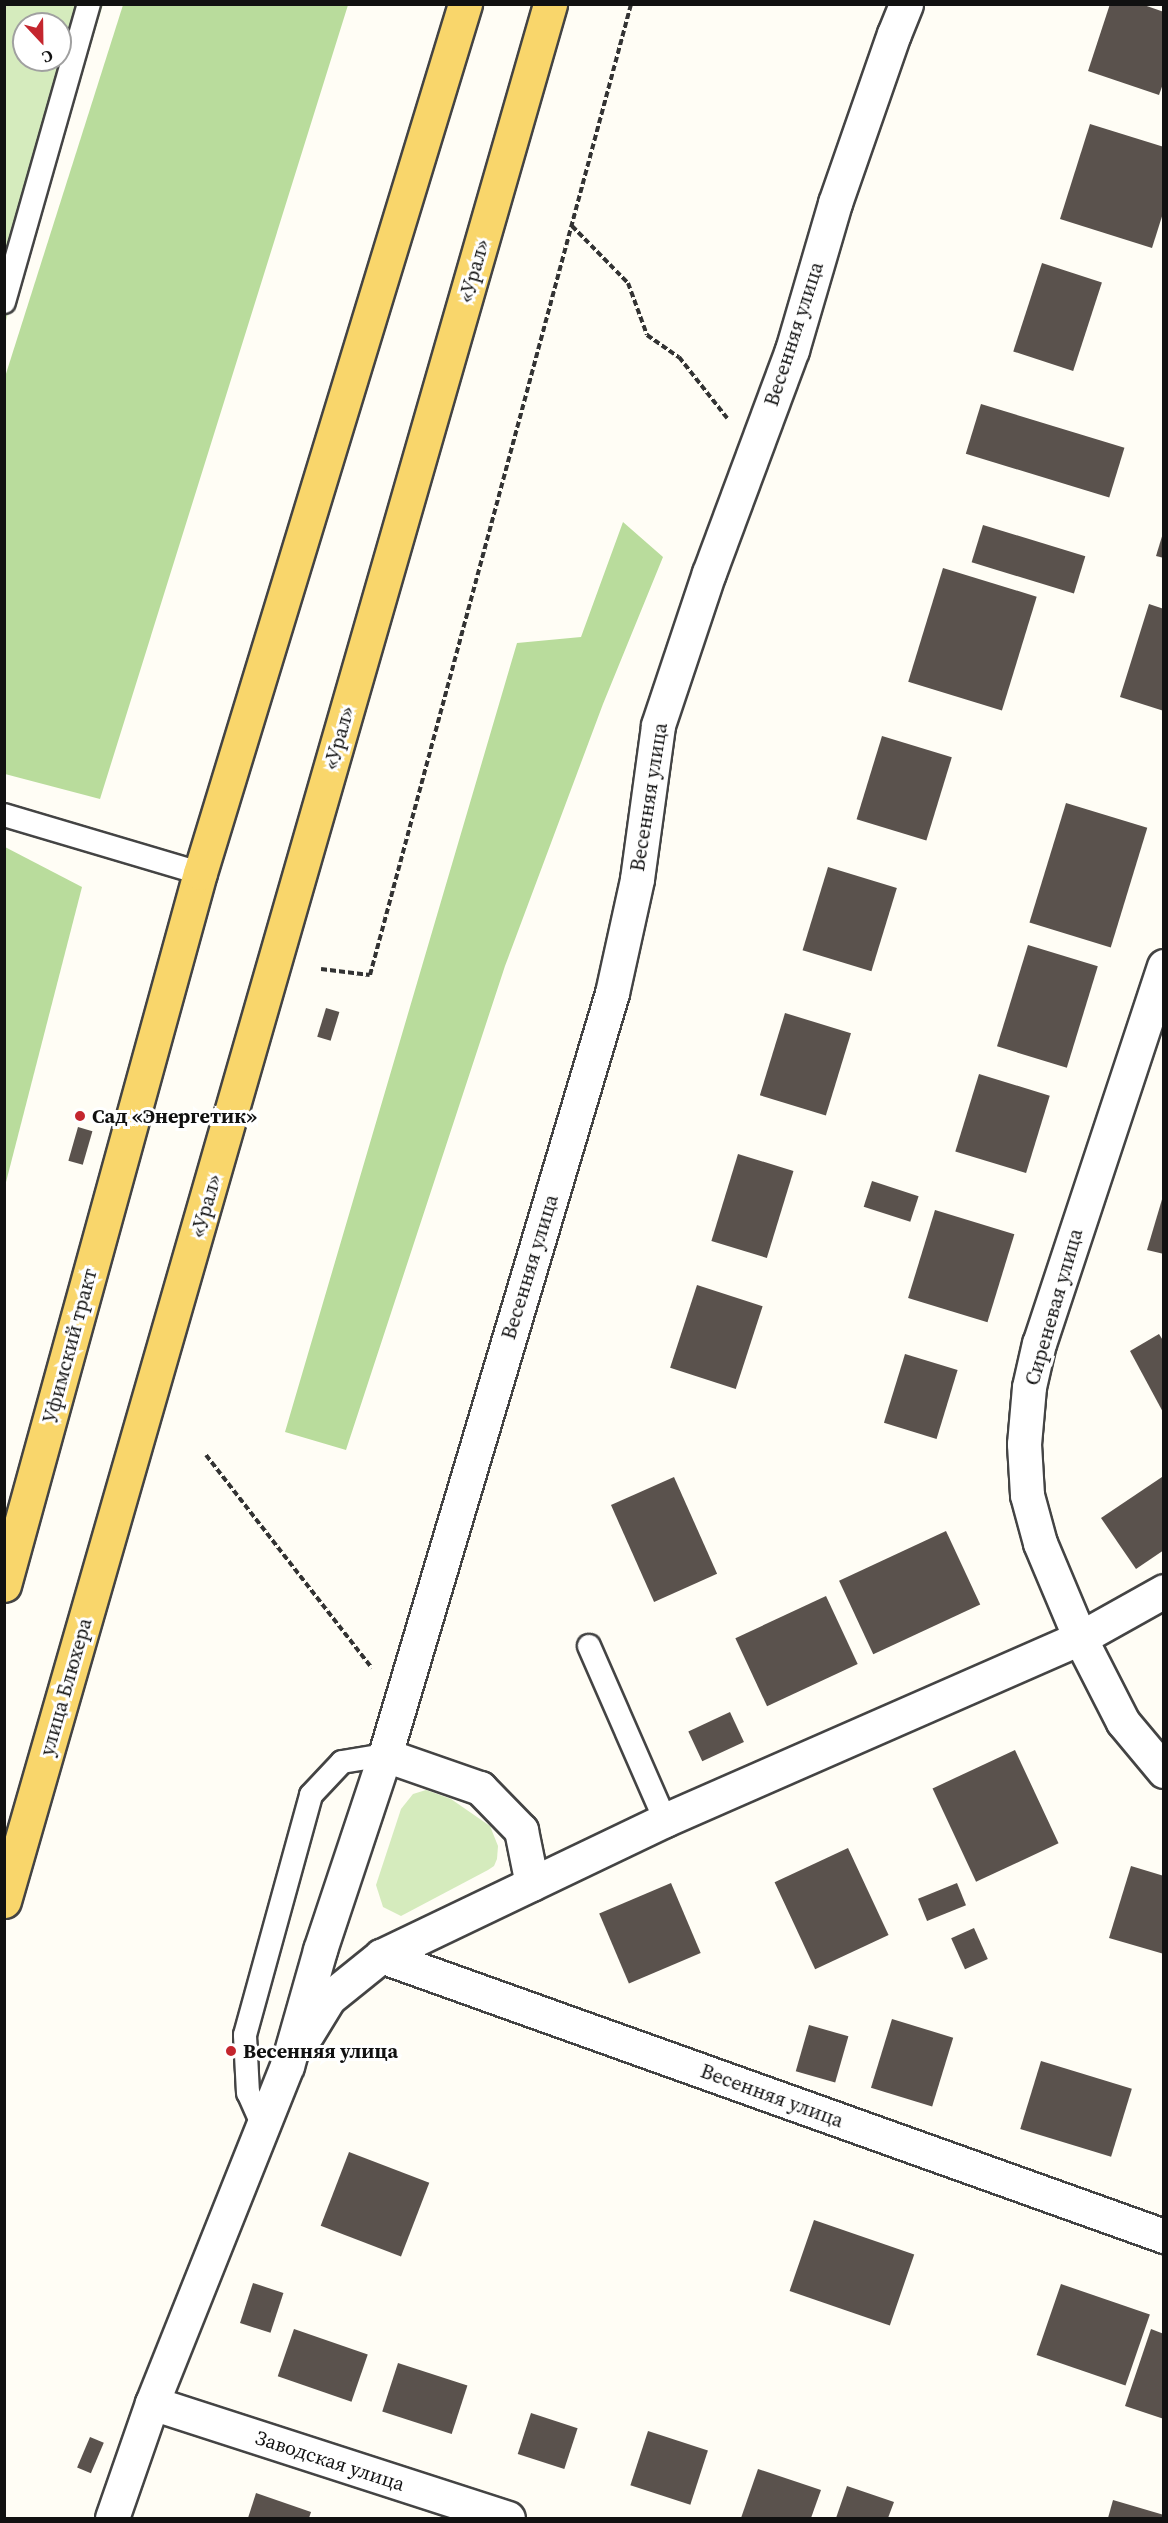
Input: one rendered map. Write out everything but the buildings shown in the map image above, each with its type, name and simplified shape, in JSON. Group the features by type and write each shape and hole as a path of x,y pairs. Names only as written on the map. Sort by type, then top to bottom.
{"main road":[{"path":"200,873 465,4"},
{"name":"«Урал»","path":"128,1472 550,4"},
{"name":"Уфимский тракт","path":"4,1585 200,873"},
{"name":"улица Блюхера","path":"4,1901 128,1472"}],"street":[{"name":"Весенняя улица","path":"112,2518 152,2403 287,2066 320,1950 385,1755 612,993 637,879 658,725 709,573 792,350 835,203 906,4"},
{"name":"Сиреневая улица","path":"1164,966 1039,1342 1029,1388 1024,1444 1027,1495 1040,1543 1080,1638 1124,1722 1164,1771"},
{"path":"287,2066 329,1998 381,1956 665,1820 1080,1638 1164,1591"},
{"path":"385,1755 480,1788 520,1830 532,1884"},
{"name":"Весенняя улица","path":"381,1956 1164,2236"},
{"name":"Заводская улица","path":"152,2403 508,2518"}],"lane":[{"path":"4,302 89,4"},
{"path":"4,815 200,873"},
{"path":"589,1646 665,1820"},
{"path":"263,2126 248,2093 245,2035 311,1795 342,1762 385,1755"}],"path":[{"path":"321,969 370,975 631,4"},
{"path":"572,226 628,283 647,336 679,357 754,452"},
{"path":"206,1455 400,1704"}],"green space":[{"path":"5,5 103,5 5,324"},
{"path":"123,5 348,5 100,799 5,774 4,380"},
{"path":"623,522 663,557 603,704 505,966 346,1450 285,1432 517,643 581,637"},
{"path":"5,847 82,887 5,1186"},
{"path":"426,1790 451,1799 490,1826 498,1846 497,1859 494,1866 488,1870 401,1916 383,1907 376,1885 401,1809 413,1794"}],"place":[{"name":"Сад «Энергетик»","path":"80,1116"},
{"name":"Весенняя улица","path":"231,2051"}]}
